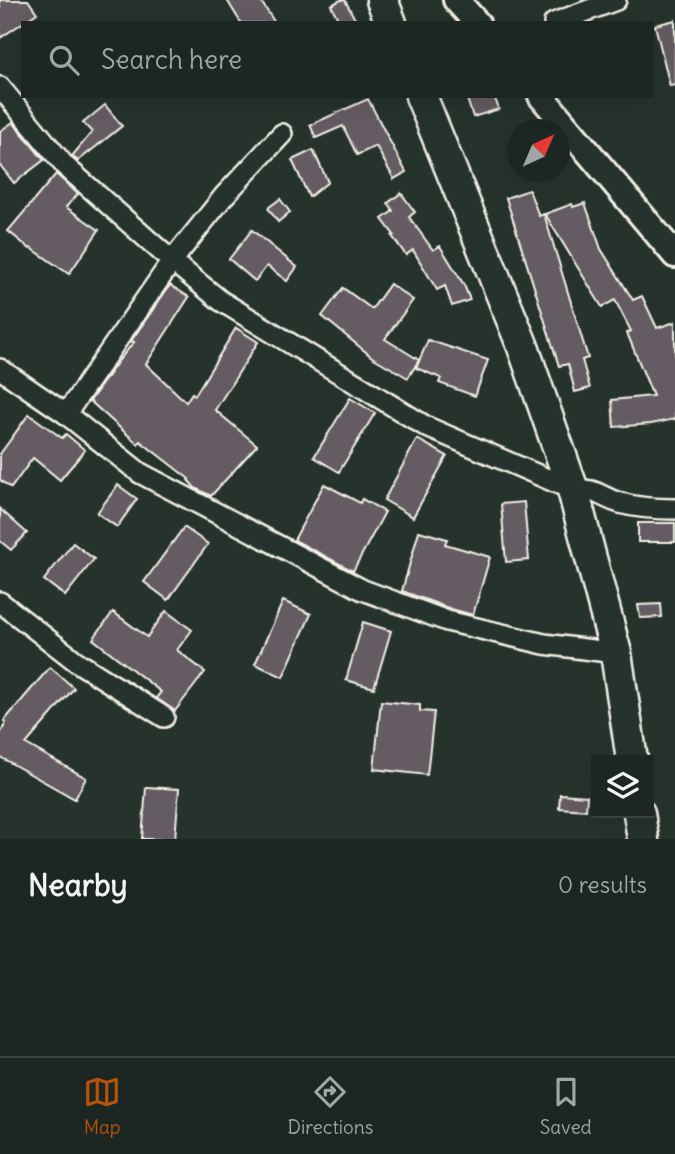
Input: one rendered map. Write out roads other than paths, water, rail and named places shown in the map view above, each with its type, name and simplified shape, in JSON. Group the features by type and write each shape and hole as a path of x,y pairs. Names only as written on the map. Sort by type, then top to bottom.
{"highway":[{"path":"382,0 390,21"},
{"path":"422,98 523,347 573,490 616,653 631,755"},
{"path":"640,818 643,839"}],"main road":[{"path":"456,0 475,21"},
{"path":"543,98 672,247"}],"street":[{"path":"559,21 616,0"},
{"path":"0,87 65,166 221,301 427,427 573,490 589,489 619,503 643,508 675,509"},
{"path":"66,414 172,261 224,196 282,134"},
{"path":"0,369 66,414 140,473 363,590 447,621 544,645 616,653"},
{"path":"582,522 602,509 619,503"},
{"path":"0,602 77,662 164,717"}]}
